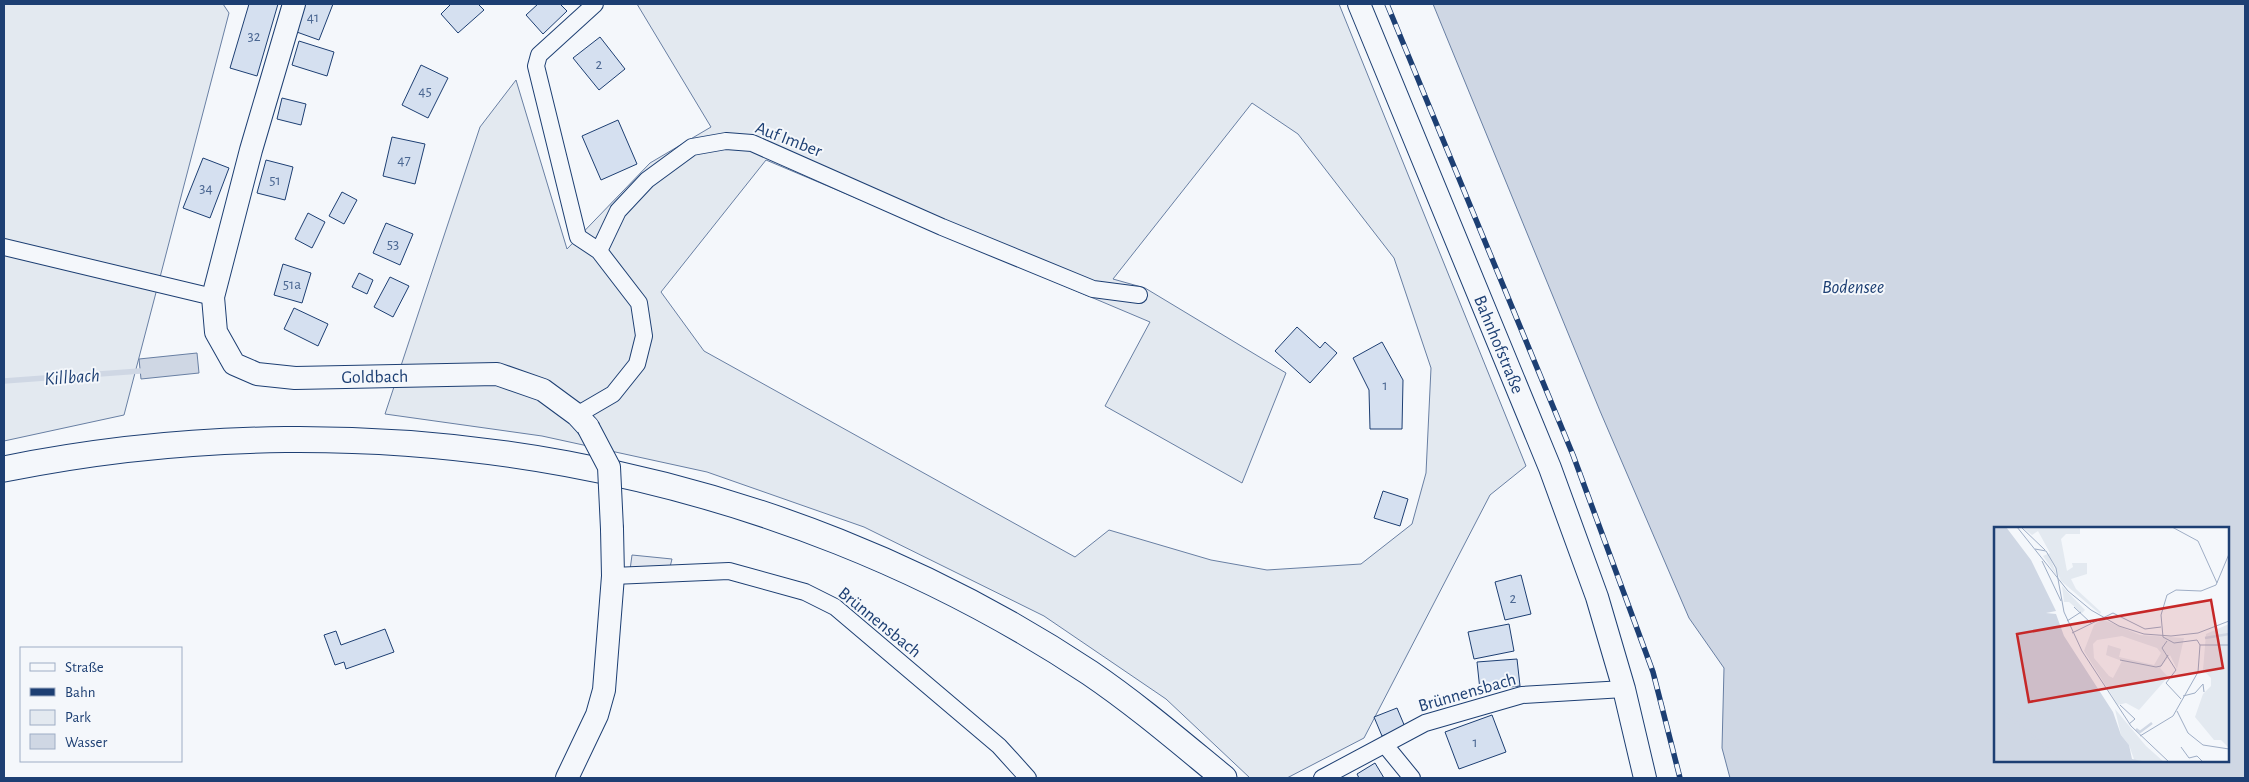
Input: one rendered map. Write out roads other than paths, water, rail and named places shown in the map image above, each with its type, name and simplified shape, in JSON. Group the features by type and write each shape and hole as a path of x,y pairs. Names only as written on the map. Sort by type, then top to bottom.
{"main road":[{"path":"4,469 57,458 210,440 365,439 442,445 518,454 594,468 669,486 743,508 816,534 888,563 957,596 1025,634 1090,674 1166,730 1224,778"}],"street":[{"name":"Goldbach","path":"294,4 251,150 213,297 216,332 234,364 257,374 295,378 497,374 543,390 582,421"},
{"path":"567,778 597,716 604,690 613,576 608,467 582,421 613,394 637,364 644,336 639,303 598,251 578,236 536,66 539,55 595,4"},
{"name":"Bahnhofstraße","path":"1359,4 1550,468 1597,597 1624,689 1645,778"},
{"name":"Auf Imber","path":"598,251 618,211 647,180 692,147 726,141 752,143 942,227 1092,289 1139,295"},
{"path":"4,247 213,297"},
{"name":"Brünnensbach","path":"613,576 729,571 812,596 834,607 999,746 1028,778"},
{"name":"Brünnensbach","path":"1322,778 1425,723 1522,695 1624,689"},
{"path":"1385,745 1412,778"}],"water":[{"name":"Bodensee","path":"1433,4 2245,4 2245,778 1730,778 1722,748 1724,668 1689,618 1600,411"},
{"path":"197,353 199,373 141,379 139,359"}],"waterway":[{"name":"Killbach","path":"4,381 140,371"}],"railway":[{"path":"1387,4 1573,455 1653,672 1680,778"}]}
